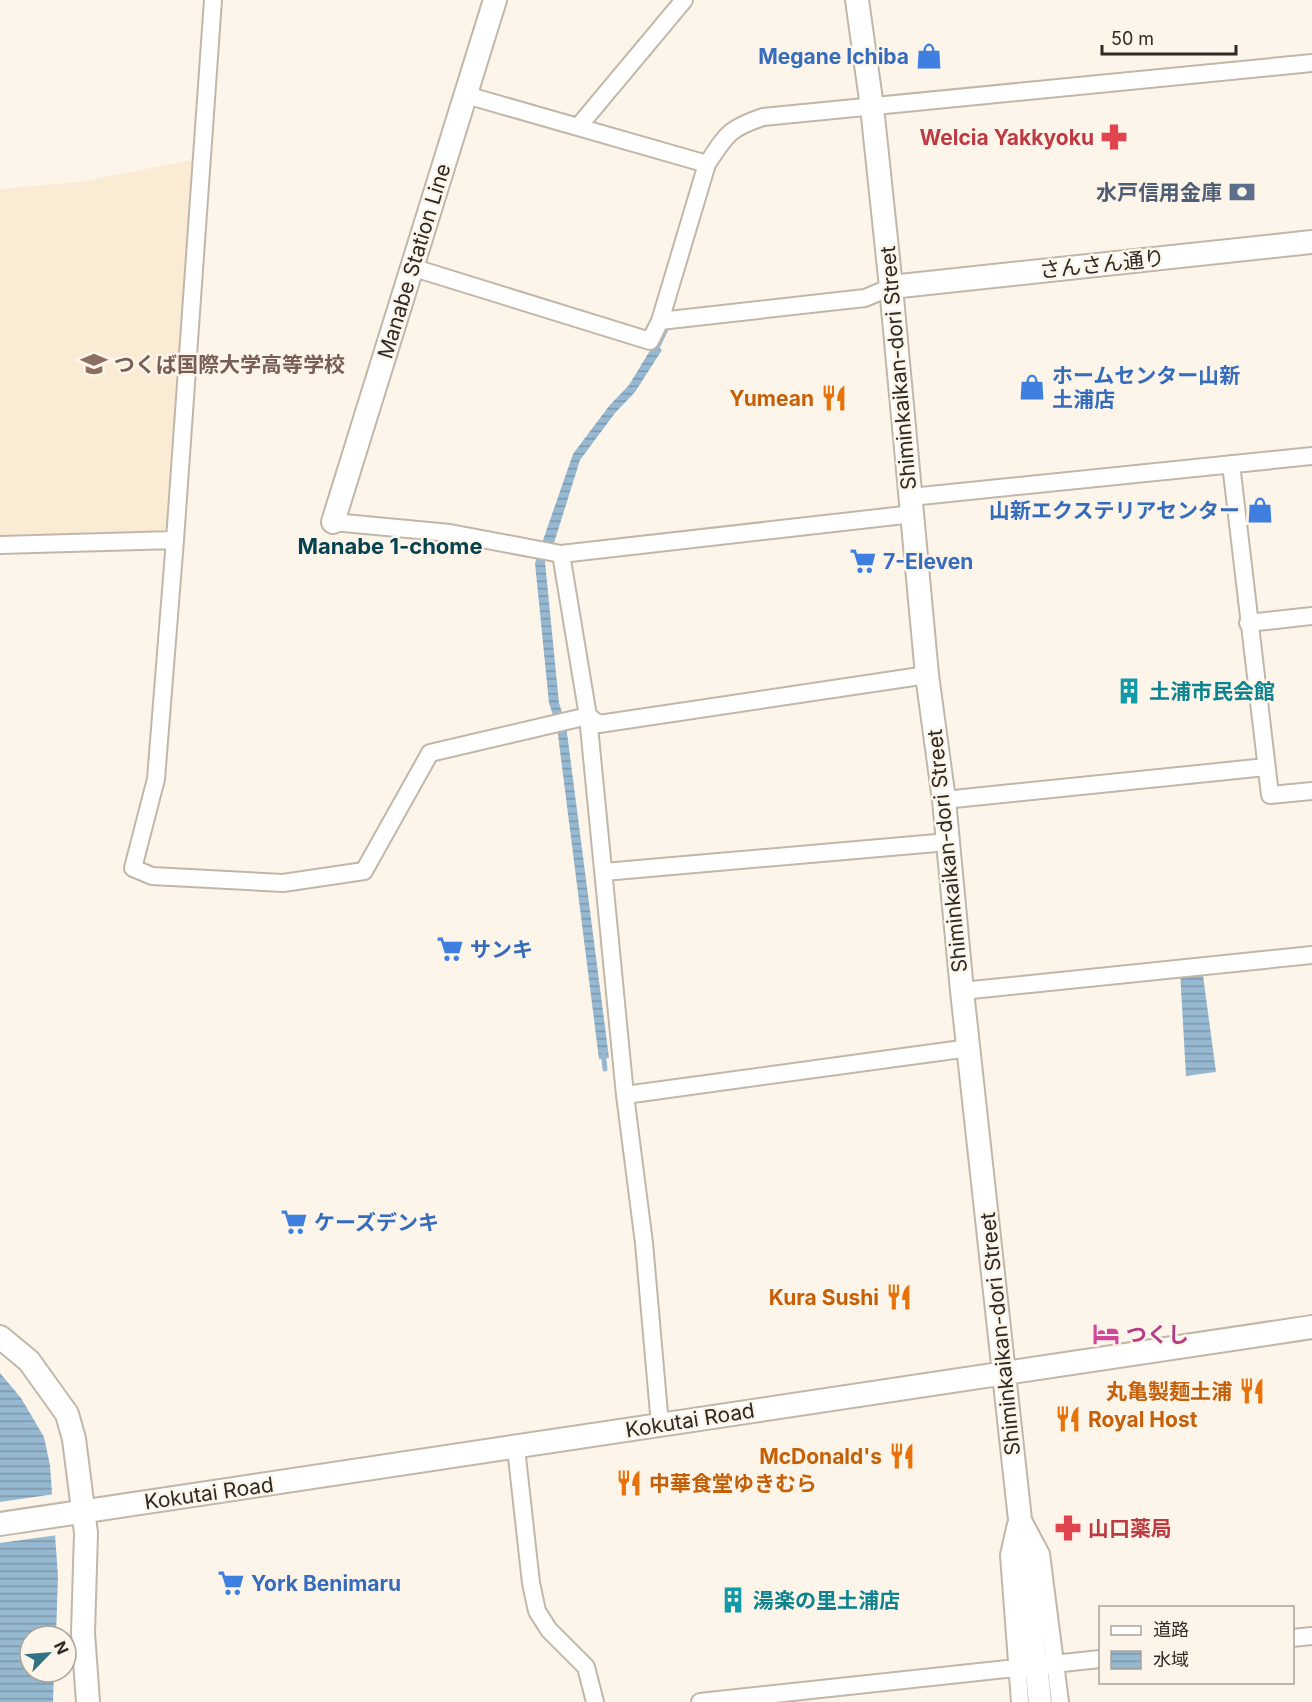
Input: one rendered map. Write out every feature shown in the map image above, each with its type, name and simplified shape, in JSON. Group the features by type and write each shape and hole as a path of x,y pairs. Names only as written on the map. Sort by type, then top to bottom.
{"street":[{"path":"213,0 156,778 133,868 152,876 283,882 364,871 430,753 588,716 599,724 927,675"},
{"name":"Manabe Station Line","path":"333,522 495,0"},
{"path":"578,127 684,0"},
{"name":"Shiminkaikan-dori Street","path":"857,0 872,107 927,675 944,800 962,991 1040,1701"},
{"path":"411,267 650,341 660,321 707,164 726,134 743,124 763,117 1312,63"},
{"path":"466,94 707,164"},
{"name":"さんさん通り","path":"891,287 1312,242"},
{"path":"660,321 865,298 891,287"},
{"path":"333,522 450,533 561,554 1231,464 1312,456"},
{"path":"1231,464 1270,795 1312,791"},
{"path":"0,545 175,540"},
{"path":"561,554 588,716 625,1095 644,1243 660,1425"},
{"path":"1248,623 1312,616"},
{"path":"944,800 1266,767"},
{"path":"604,872 948,842"},
{"path":"962,991 1312,955"},
{"path":"625,1095 969,1048"},
{"name":"Kokutai Road","path":"0,1524 1312,1327"},
{"path":"0,1337 29,1361 67,1414 74,1439 76,1513 86,1533 83,1633 88,1702"},
{"path":"516,1448 531,1583 537,1611 549,1630 586,1667 595,1702"},
{"path":"1294,1638 1312,1637"},
{"path":"700,1702 1099,1659"}],"shaded area":[{"name":"つくば国際大学高等学校","path":"202,158 175,540 0,545 0,189 79,182"}],"water":[{"path":"654,344 662,350 635,392 615,413 580,460 554,543 545,562 559,703 566,725 609,1058 599,1059 557,727 549,703 535,563 573,454 609,406 629,385"},
{"path":"1202,968 1216,1072 1186,1076 1180,971"},
{"path":"0,1373 21,1398 44,1437 50,1465 58,1576 56,1624 18,1624 18,1684 54,1684 53,1702 0,1702"}],"pier":[{"path":"55,1494 58,1535 0,1543 0,1502"}],"waterway":[{"path":"655,352 667,327"},
{"path":"603,1051 605,1069"}],"place":[{"name":"Megane Ichiba","path":"929,56"},
{"name":"Welcia Yakkyoku","path":"1114,137"},
{"name":"水戸信用金庫","path":"1242,192"},
{"name":"つくば国際大学高等学校","path":"94,364"},
{"name":"ホームセンター山新 土浦店","path":"1032,387"},
{"name":"Yumean","path":"834,398"},
{"name":"山新エクステリアセンター","path":"1260,510"},
{"name":"7-Eleven","path":"863,561"},
{"name":"土浦市民会館","path":"1129,691"},
{"name":"サンキ","path":"450,949"},
{"name":"ケーズデンキ","path":"294,1222"},
{"name":"Kura Sushi","path":"899,1297"},
{"name":"つくし","path":"1106,1334"},
{"name":"丸亀製麺土浦","path":"1252,1391"},
{"name":"Royal Host","path":"1068,1419"},
{"name":"McDonald's","path":"902,1456"},
{"name":"中華食堂ゆきむら","path":"629,1483"},
{"name":"山口薬局","path":"1068,1528"},
{"name":"York Benimaru","path":"231,1583"},
{"name":"湯楽の里土浦店","path":"733,1600"}],"district":[{"name":"Manabe 1-chome","path":"390,546"}]}
